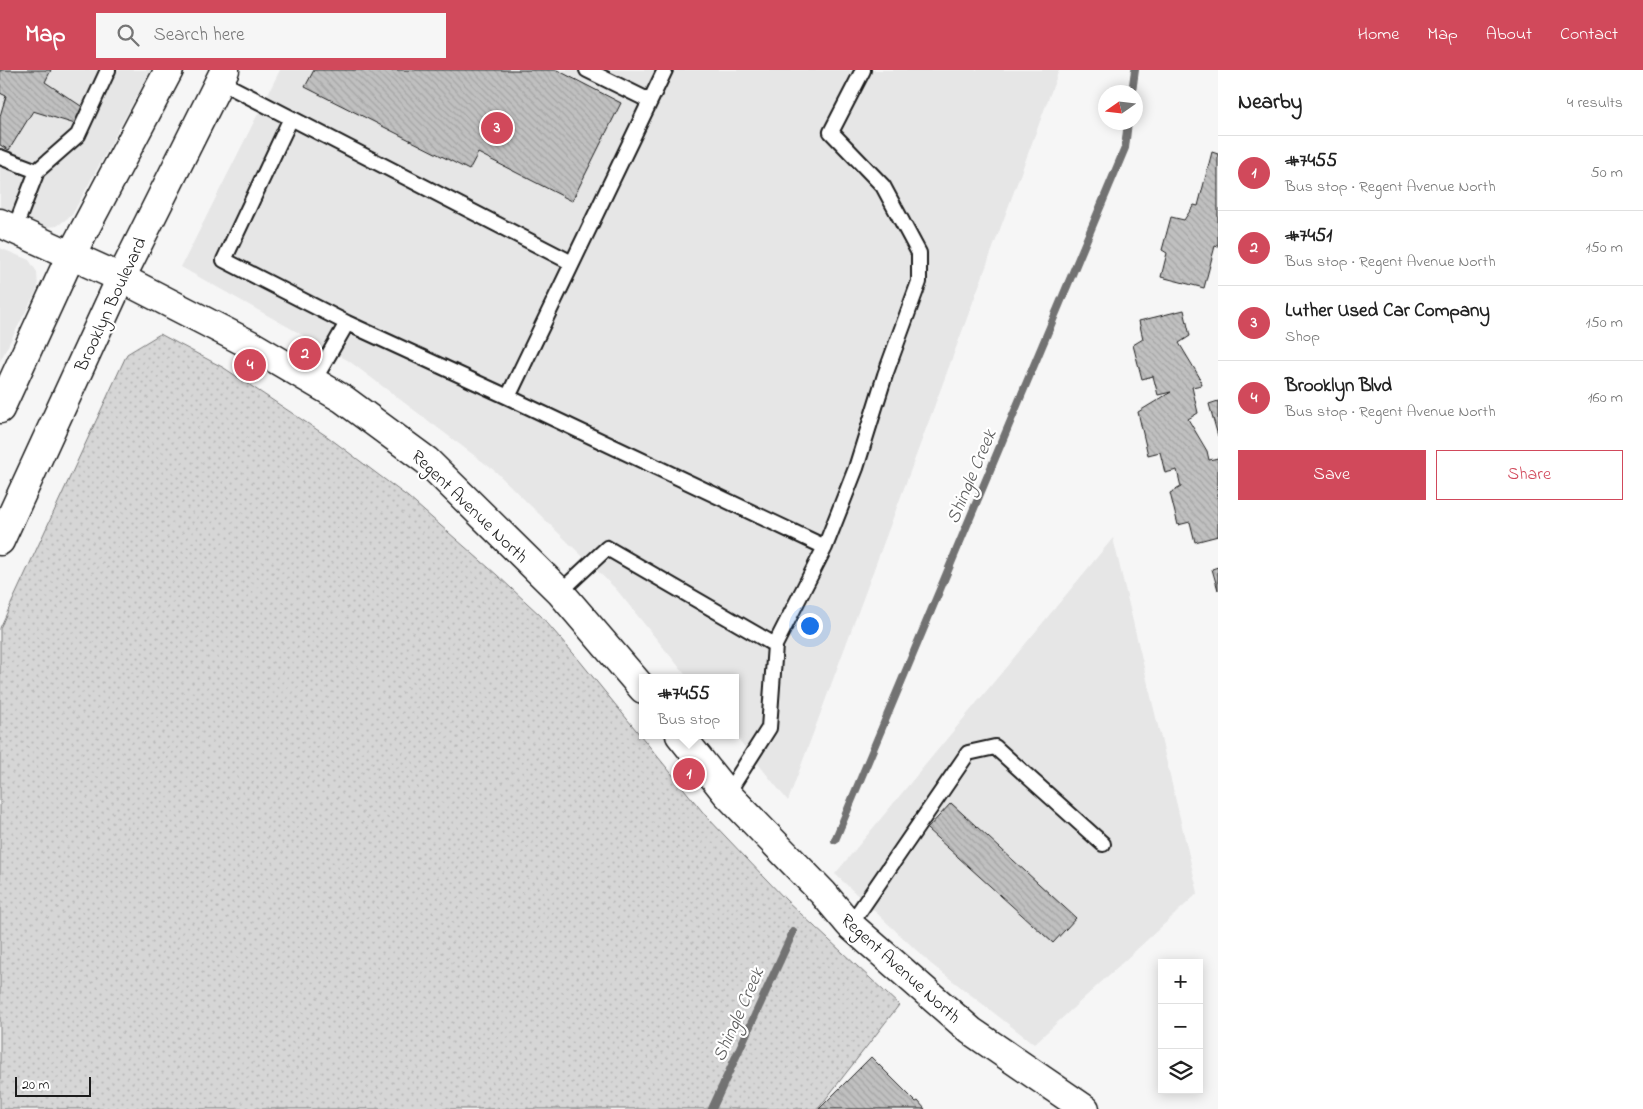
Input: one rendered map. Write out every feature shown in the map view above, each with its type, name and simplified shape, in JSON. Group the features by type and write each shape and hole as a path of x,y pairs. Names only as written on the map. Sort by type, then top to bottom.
{"street":[{"path":"0,409 71,255 165,71"},
{"name":"Brooklyn Boulevard","path":"0,541 121,278 222,75"},
{"name":"Regent Avenue North","path":"7,227 121,278 253,346 343,399 427,461 560,592 639,685"},
{"name":"Regent Avenue North","path":"683,739 727,794 823,893 850,925 971,1030 1085,1109"}],"lane":[{"path":"7,227 37,171 78,135 108,70"},
{"path":"587,70 650,101"},
{"path":"508,397 665,70"},
{"path":"727,794 769,728 775,645 825,548 856,468 885,374 919,282 919,253 883,186 831,132 863,70"},
{"path":"222,75 291,118 572,263"},
{"path":"291,118 224,260 347,323 508,397 825,548"},
{"path":"0,157 37,171"},
{"path":"313,382 347,323"},
{"path":"560,592 607,548 775,645"},
{"path":"850,925 968,753 995,747 1103,844"}],"shaded area":[{"path":"0,70 151,70 72,215 57,226 39,228 0,210"},
{"path":"280,70 1059,70 788,801 738,739 739,674 685,674 616,589 495,471 349,361 181,267"},
{"path":"0,248 29,260 37,272 38,288 0,361"},
{"path":"160,334 224,368 328,437 408,497 541,616 639,734 639,739 643,739 706,816 786,900 899,1005 818,1109 0,1109 0,628 127,354"},
{"path":"1113,538 1198,893 1034,1044 931,964 835,874"}],"building":[{"path":"0,70 51,70 45,82 84,108 75,124 33,111 9,150 0,145 0,116 6,96 0,93"},
{"path":"314,70 557,70 621,103 572,201 478,153 469,170 305,87"},
{"path":"1212,152 1218,154 1218,247 1215,246 1204,288 1161,277 1167,253 1162,250 1171,217 1184,220 1194,205 1198,206"},
{"path":"1184,310 1190,336 1179,343 1200,378 1202,385 1192,387 1198,413 1188,419 1207,451 1209,460 1218,458 1218,536 1195,542 1190,522 1178,525 1170,493 1181,487 1177,470 1165,473 1160,452 1148,455 1138,412 1171,392 1158,395 1153,376 1142,379 1133,345 1143,339 1139,321"},
{"path":"1218,401 1218,436 1209,404"},
{"path":"1218,567 1218,590 1212,569"},
{"path":"951,803 1076,918 1053,943 927,829"},
{"path":"871,1057 916,1102 918,1101 925,1109 819,1109"}],"waterway":[{"name":"Shingle Creek","path":"1133,85 1135,70"},
{"name":"Shingle Creek","path":"835,840 1125,148 1127,130"},
{"name":"Shingle Creek","path":"712,1109 793,932"}],"place":[{"name":"Luther Used Car Company","path":"497,128"},
{"name":"#7451","path":"305,354"},
{"name":"Brooklyn Blvd","path":"250,365"},
{"name":"#7455","path":"689,774"}]}
